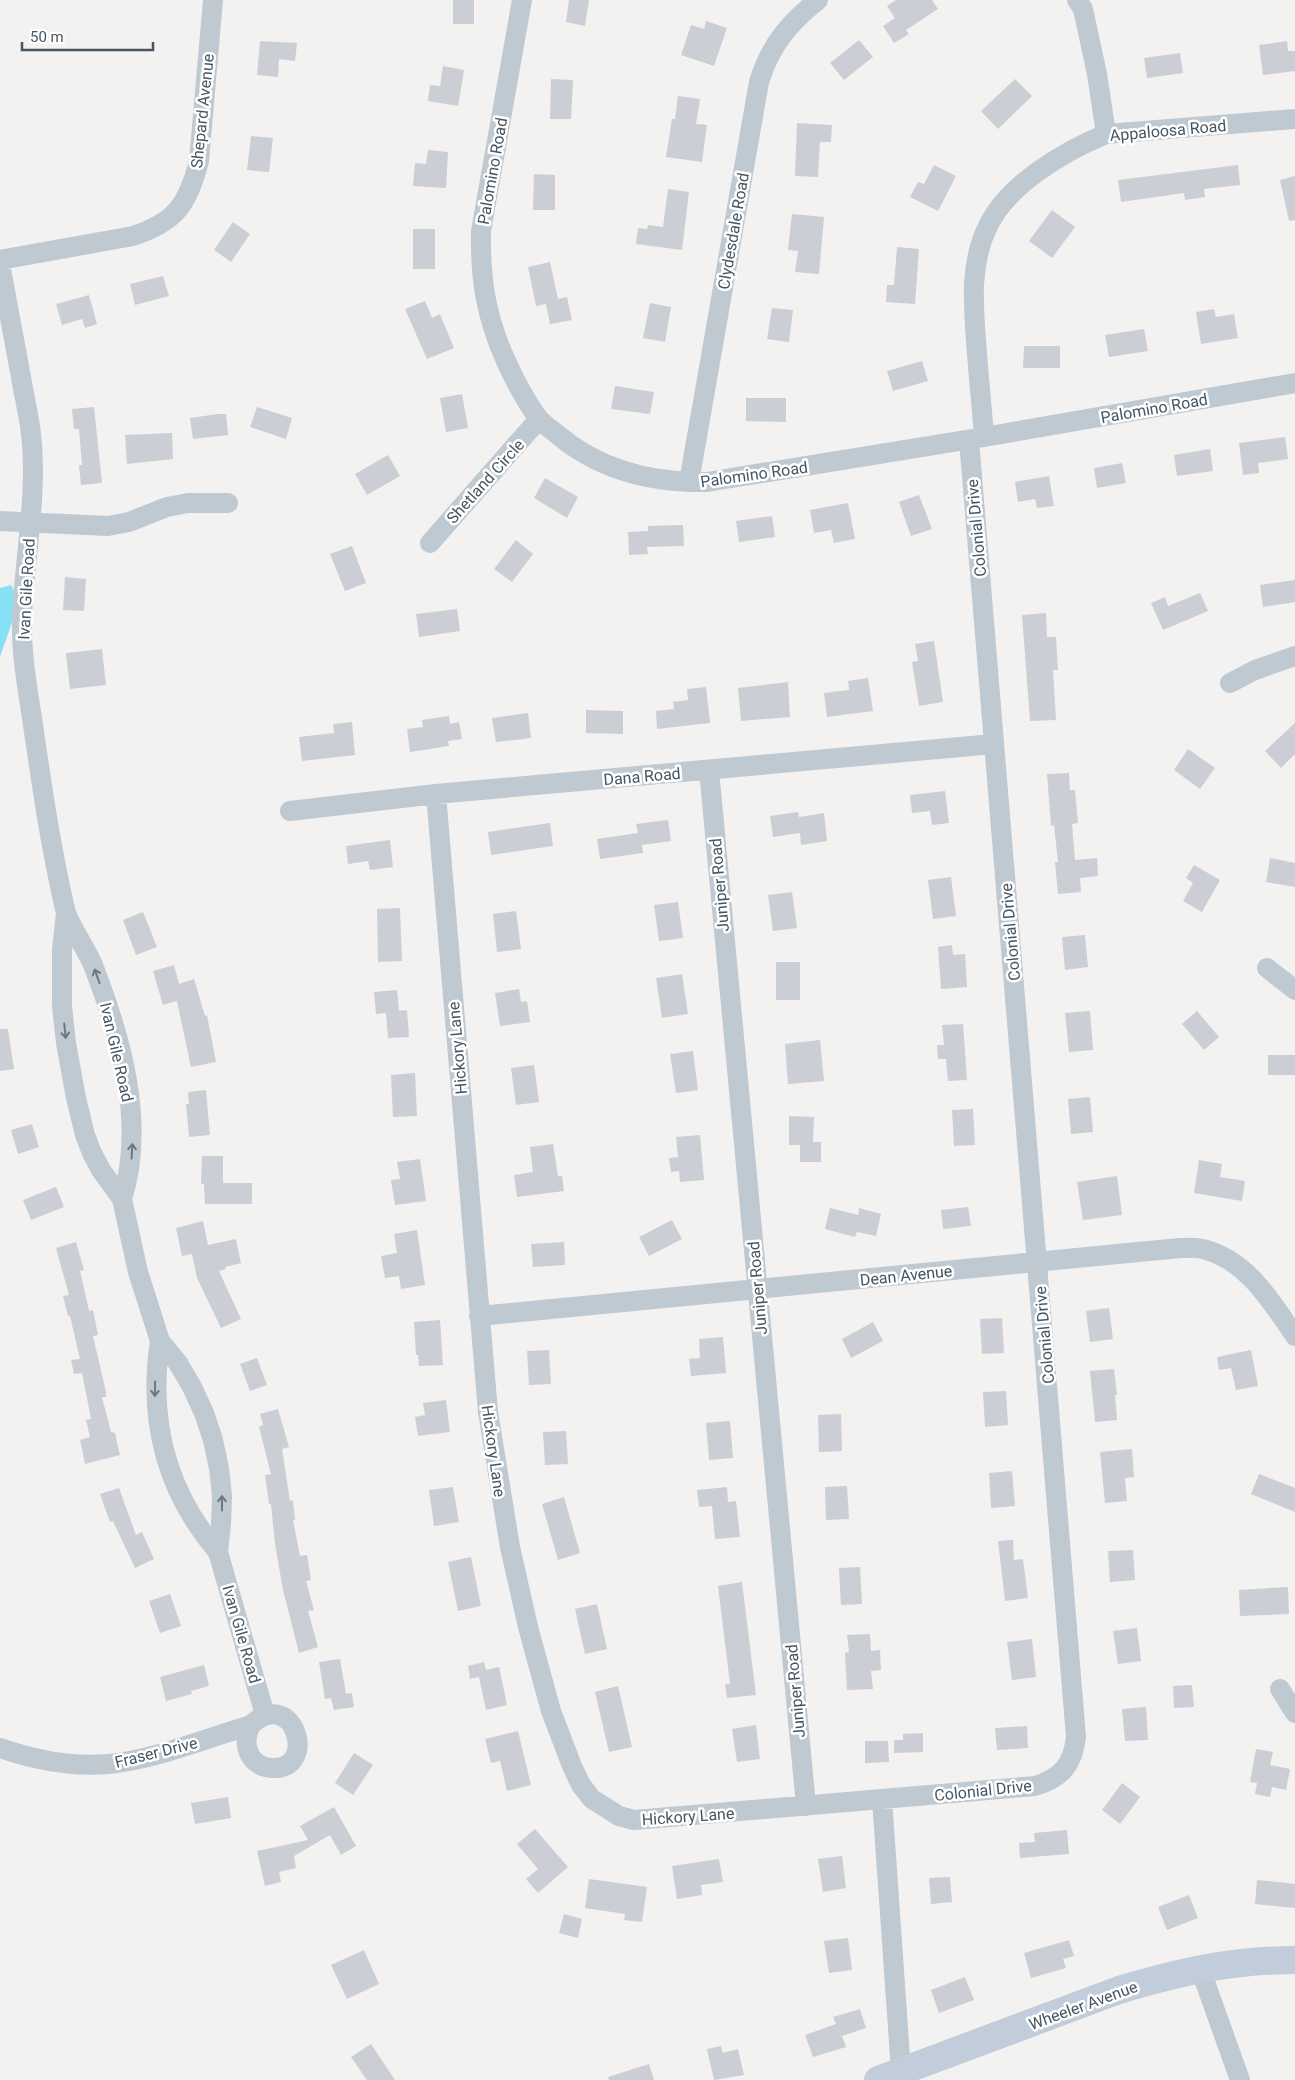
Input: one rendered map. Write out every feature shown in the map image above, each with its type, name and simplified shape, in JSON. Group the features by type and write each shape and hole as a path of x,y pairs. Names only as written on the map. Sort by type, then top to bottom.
{"street":[{"name":"Shepard Avenue","path":"0,260 133,236 153,230 171,219 184,202 193,183 199,161 213,0"},
{"name":"Palomino Road","path":"522,0 481,232 480,260 485,299 500,348 524,396 539,420 572,446 608,467 655,478 708,482 1295,383"},
{"name":"Clydesdale Road","path":"689,482 759,82 765,62 777,40 804,11 818,0"},
{"path":"1077,0 1083,9 1106,134"},
{"name":"Appaloosa Road","path":"976,438 974,275 979,249 988,225 1013,194 1052,161 1079,145 1106,134 1295,119"},
{"name":"Ivan Gile Road","path":"0,264 31,434 32,472 22,622 24,663 39,771 66,913 62,949 62,988 66,1043 72,1080 80,1117 92,1153 101,1170 122,1198 138,1272 160,1341 178,1363 192,1387 204,1413 213,1440 222,1496 218,1552 258,1720"},
{"name":"Shetland Circle","path":"430,543 539,420"},
{"name":"Colonial Drive","path":"882,1800 1035,1786 1045,1783 1064,1770 1071,1761 1075,1750 1076,1715 994,744 976,438"},
{"path":"0,521 108,526 129,522 168,507 188,503 228,503"},
{"path":"1230,683 1255,670 1295,656"},
{"name":"Dana Road","path":"290,811 436,794 994,744"},
{"name":"Juniper Road","path":"709,770 806,1806"},
{"name":"Hickory Lane","path":"436,794 488,1412 510,1547 528,1627 552,1711 582,1785 592,1799 604,1808 619,1816 634,1820 882,1800"},
{"name":"Ivan Gile Road","path":"66,913 84,945 99,981 124,1070 133,1145 131,1164 122,1198"},
{"path":"1267,968 1295,990"},
{"name":"Dean Avenue","path":"480,1316 1180,1248 1201,1249 1220,1255 1238,1266 1267,1296 1295,1336"},
{"name":"Ivan Gile Road","path":"160,1341 156,1369 155,1398 158,1426 164,1453 173,1480 185,1506 199,1530 218,1552"},
{"path":"1280,1690 1295,1713"},
{"name":"Fraser Drive","path":"0,1748 22,1756 42,1760 108,1764 149,1756 258,1720"},
{"path":"882,1800 889,2076"},
{"name":"Wheeler Avenue","path":"889,2076 1119,1990 1200,1968 1263,1960 1295,1960"},
{"path":"1200,1968 1240,2080"}],"water":[{"path":"11,585 14,592 14,611 0,657 0,588"}],"building":[{"path":"453,0 474,0 474,24 453,24"},
{"path":"569,0 589,0 585,26 566,22"},
{"path":"896,0 932,0 938,9 906,30 909,34 894,43 883,26 895,18 887,6"},
{"path":"706,21 727,28 714,66 681,55 691,25 704,29"},
{"path":"859,40 873,57 844,80 830,63"},
{"path":"260,41 297,43 295,61 279,59 278,77 257,75"},
{"path":"1287,41 1288,51 1295,51 1295,71 1263,75 1259,45"},
{"path":"1180,53 1183,73 1147,78 1144,58"},
{"path":"443,66 464,70 458,106 428,101 430,85 440,86"},
{"path":"551,79 573,80 571,119 550,119"},
{"path":"1015,79 1032,96 998,129 981,111"},
{"path":"678,96 700,99 696,124 707,125 702,162 666,157"},
{"path":"797,123 832,125 831,142 820,142 818,177 795,176"},
{"path":"251,136 273,138 269,172 247,170"},
{"path":"428,150 448,152 446,188 413,186 415,163 426,164"},
{"path":"934,165 956,176 938,211 910,197 918,182 924,184"},
{"path":"1238,165 1240,185 1204,189 1205,197 1185,200 1184,193 1121,202 1118,180"},
{"path":"534,174 555,175 555,210 533,210"},
{"path":"1295,176 1295,220 1289,221 1280,180"},
{"path":"668,189 689,192 682,250 636,244 638,228 647,229 648,225 663,227"},
{"path":"1052,210 1075,227 1052,258 1029,241"},
{"path":"792,214 824,217 819,274 795,272 798,251 788,250"},
{"path":"233,222 250,234 231,262 214,250"},
{"path":"413,229 435,229 435,269 413,269"},
{"path":"897,247 919,249 915,304 886,302 887,285 894,285"},
{"path":"550,262 558,299 567,297 572,320 550,324 546,304 536,306 528,267"},
{"path":"163,276 169,296 135,305 130,284"},
{"path":"89,295 97,324 85,328 82,319 62,325 56,304"},
{"path":"425,301 432,318 440,314 454,348 427,359 405,309"},
{"path":"650,303 671,307 665,342 643,338"},
{"path":"772,308 793,310 789,342 767,339"},
{"path":"1214,309 1216,317 1234,314 1238,338 1201,344 1196,312"},
{"path":"1144,329 1148,351 1109,357 1105,335"},
{"path":"1024,346 1060,346 1060,368 1023,368"},
{"path":"922,361 928,381 893,391 887,371"},
{"path":"615,386 654,392 650,414 611,409"},
{"path":"462,394 468,428 446,432 440,398"},
{"path":"746,398 786,398 786,422 746,421"},
{"path":"94,407 102,483 81,485 79,465 82,465 79,429 74,429 72,409"},
{"path":"257,407 292,418 286,439 250,427"},
{"path":"226,414 228,435 193,439 190,418"},
{"path":"172,433 173,459 127,464 125,435"},
{"path":"1285,437 1288,459 1258,463 1259,473 1243,475 1239,443"},
{"path":"1210,449 1213,471 1177,476 1174,455"},
{"path":"388,455 400,476 367,495 355,474"},
{"path":"1122,463 1126,483 1097,488 1094,468"},
{"path":"1049,476 1054,506 1037,508 1035,499 1018,502 1015,482"},
{"path":"545,478 578,497 567,518 534,498"},
{"path":"919,495 932,529 911,536 899,502"},
{"path":"848,503 855,539 834,543 831,530 814,533 810,510"},
{"path":"772,516 775,537 739,542 736,521"},
{"path":"683,525 684,546 647,547 648,554 629,555 628,532 648,531 648,526"},
{"path":"516,540 533,554 512,582 494,569"},
{"path":"352,546 366,583 345,591 330,554"},
{"path":"65,577 86,579 84,611 63,610"},
{"path":"1295,580 1295,602 1263,607 1260,585"},
{"path":"1200,593 1208,611 1163,630 1151,603 1165,597 1168,606"},
{"path":"457,609 460,631 419,637 416,614"},
{"path":"1046,613 1047,637 1056,637 1058,670 1053,670 1056,720 1030,721 1022,615"},
{"path":"934,641 943,702 919,706 912,662 918,661 915,644"},
{"path":"102,649 106,685 70,689 66,653"},
{"path":"868,678 873,711 827,717 824,693 849,690 848,681"},
{"path":"788,682 790,717 741,721 738,688"},
{"path":"706,687 710,723 657,729 656,711 674,709 673,702 688,700 687,689"},
{"path":"586,710 623,711 623,734 586,733"},
{"path":"528,713 531,738 496,742 492,718"},
{"path":"449,716 450,724 459,722 462,739 448,741 449,746 410,752 407,729 423,727 422,720"},
{"path":"352,722 355,755 302,761 299,737 334,733 333,724"},
{"path":"1295,723 1295,754 1281,768 1265,751"},
{"path":"1188,749 1215,768 1200,789 1174,770"},
{"path":"1069,773 1070,790 1075,790 1078,823 1072,824 1075,860 1097,858 1098,876 1080,878 1081,892 1058,894 1055,862 1058,862 1054,825 1051,826 1047,774"},
{"path":"945,791 949,823 932,825 930,811 912,813 910,795"},
{"path":"798,812 799,817 824,813 827,841 801,845 800,833 773,837 770,816"},
{"path":"668,820 671,841 642,845 643,853 600,859 597,839 638,833 636,824"},
{"path":"550,823 553,846 491,855 488,832"},
{"path":"390,840 393,867 370,870 368,861 348,864 346,846"},
{"path":"1270,858 1295,863 1295,887 1266,882"},
{"path":"1194,865 1220,880 1202,912 1183,901 1193,883 1186,878"},
{"path":"951,877 956,916 933,919 928,880"},
{"path":"792,892 797,928 773,931 768,895"},
{"path":"678,902 683,938 659,941 654,905"},
{"path":"400,908 402,961 378,962 377,909"},
{"path":"516,911 521,949 497,952 493,914"},
{"path":"143,912 157,947 136,955 123,920"},
{"path":"1085,935 1088,967 1065,970 1062,937"},
{"path":"952,945 953,955 965,954 967,987 941,989 938,947"},
{"path":"776,962 800,962 800,1000 776,1000"},
{"path":"174,965 179,984 194,979 205,1016 207,1015 216,1062 191,1067 177,1001 163,1005 153,971"},
{"path":"682,974 688,1014 662,1018 656,978"},
{"path":"519,989 521,1002 527,1001 530,1022 500,1026 495,993"},
{"path":"397,990 399,1011 407,1010 409,1037 388,1038 386,1013 376,1014 374,992"},
{"path":"1090,1011 1093,1050 1069,1052 1065,1013"},
{"path":"1197,1011 1219,1037 1204,1050 1182,1024"},
{"path":"963,1024 967,1080 948,1081 946,1059 938,1059 937,1045 944,1045 942,1025"},
{"path":"0,1029 8,1029 14,1069 0,1071"},
{"path":"820,1040 824,1081 788,1084 785,1044"},
{"path":"693,1051 698,1090 676,1093 670,1054"},
{"path":"1268,1055 1295,1055 1295,1075 1268,1075"},
{"path":"534,1065 539,1102 516,1105 511,1068"},
{"path":"415,1073 417,1116 393,1117 391,1075"},
{"path":"206,1090 210,1135 189,1137 186,1104 189,1104 188,1092"},
{"path":"1090,1097 1093,1132 1071,1134 1068,1099"},
{"path":"973,1109 975,1145 954,1146 952,1110"},
{"path":"789,1116 814,1117 813,1142 821,1142 821,1162 800,1162 800,1145 789,1145"},
{"path":"32,1124 39,1147 18,1154 11,1130"},
{"path":"700,1135 704,1180 680,1182 679,1171 671,1172 669,1158 678,1157 676,1137"},
{"path":"553,1144 558,1176 562,1176 564,1191 517,1197 514,1175 533,1172 530,1147"},
{"path":"202,1156 223,1156 223,1183 252,1183 252,1204 205,1204 204,1184 201,1184"},
{"path":"420,1159 426,1201 395,1205 391,1180 400,1179 397,1162"},
{"path":"1199,1160 1222,1164 1220,1177 1245,1181 1242,1201 1194,1193"},
{"path":"1117,1176 1122,1215 1083,1220 1077,1182"},
{"path":"56,1187 64,1207 31,1220 23,1200"},
{"path":"968,1207 971,1226 943,1229 941,1210"},
{"path":"830,1208 858,1215 859,1208 881,1214 876,1236 857,1232 855,1237 825,1229"},
{"path":"672,1220 682,1239 649,1256 639,1237"},
{"path":"203,1221 208,1245 236,1239 241,1263 225,1267 226,1269 219,1271 241,1319 221,1328 197,1278 192,1254 182,1256 176,1228"},
{"path":"417,1230 425,1285 401,1289 399,1276 385,1278 381,1256 397,1253 394,1234"},
{"path":"76,1242 84,1270 80,1271 89,1311 93,1310 98,1335 93,1336 106,1392 106,1397 102,1397 111,1432 115,1433 120,1455 85,1464 80,1440 90,1437 86,1420 91,1419 82,1373 74,1374 71,1360 80,1359 70,1316 68,1316 63,1296 69,1295 56,1248"},
{"path":"564,1242 565,1265 533,1267 531,1244"},
{"path":"1109,1308 1113,1339 1090,1342 1086,1311"},
{"path":"1002,1318 1004,1353 982,1354 980,1319"},
{"path":"440,1320 443,1365 419,1366 418,1355 416,1355 414,1322"},
{"path":"873,1322 883,1341 851,1358 842,1339"},
{"path":"723,1337 726,1373 691,1376 689,1359 700,1358 699,1339"},
{"path":"549,1350 551,1384 529,1385 527,1351"},
{"path":"1251,1350 1258,1386 1236,1390 1231,1368 1219,1370 1217,1357"},
{"path":"257,1358 267,1385 250,1391 240,1364"},
{"path":"1114,1369 1117,1420 1095,1422 1090,1371"},
{"path":"1006,1391 1008,1425 985,1427 983,1392"},
{"path":"446,1400 450,1432 418,1436 415,1417 425,1415 423,1403"},
{"path":"278,1409 289,1447 282,1449 290,1501 293,1500 295,1520 293,1520 300,1556 307,1555 311,1580 306,1581 314,1610 308,1611 318,1647 299,1653 283,1590 265,1475 271,1474 259,1427 263,1425 260,1414"},
{"path":"841,1414 842,1451 819,1452 818,1415"},
{"path":"730,1421 733,1458 709,1460 706,1423"},
{"path":"566,1431 568,1464 545,1465 543,1432"},
{"path":"1132,1449 1134,1477 1125,1478 1127,1501 1105,1503 1100,1452"},
{"path":"1012,1471 1015,1506 991,1508 989,1473"},
{"path":"1259,1474 1295,1488 1295,1512 1251,1494"},
{"path":"847,1486 849,1519 826,1520 825,1487"},
{"path":"453,1487 459,1522 434,1526 429,1490"},
{"path":"727,1487 728,1502 736,1501 740,1537 715,1539 712,1506 699,1507 697,1490"},
{"path":"119,1488 136,1535 142,1532 154,1559 135,1568 113,1521 110,1522 100,1494"},
{"path":"564,1497 580,1553 558,1560 542,1504"},
{"path":"1013,1540 1014,1560 1023,1559 1028,1598 1005,1601 998,1541"},
{"path":"1133,1550 1135,1580 1110,1582 1108,1551"},
{"path":"471,1557 481,1606 458,1611 448,1562"},
{"path":"860,1567 862,1604 841,1605 839,1568"},
{"path":"742,1582 756,1695 727,1698 725,1684 730,1684 718,1586"},
{"path":"1288,1587 1289,1614 1240,1616 1239,1590"},
{"path":"170,1594 181,1626 160,1633 149,1601"},
{"path":"597,1604 607,1649 585,1654 575,1609"},
{"path":"1137,1628 1141,1661 1118,1664 1113,1631"},
{"path":"870,1634 871,1651 880,1650 881,1670 871,1671 873,1689 847,1690 845,1653 849,1652 847,1635"},
{"path":"1032,1639 1036,1677 1012,1680 1007,1642"},
{"path":"340,1659 346,1694 352,1693 354,1707 334,1710 331,1698 325,1699 319,1662"},
{"path":"484,1662 486,1670 499,1667 507,1705 486,1710 479,1677 470,1679 468,1666"},
{"path":"204,1665 209,1686 191,1691 192,1694 166,1701 160,1677"},
{"path":"1192,1685 1194,1707 1174,1708 1173,1686"},
{"path":"618,1686 632,1747 609,1752 595,1692"},
{"path":"1146,1707 1148,1740 1125,1741 1122,1709"},
{"path":"756,1725 760,1759 737,1762 732,1729"},
{"path":"1027,1726 1028,1748 997,1750 995,1728"},
{"path":"518,1731 531,1785 507,1791 500,1761 491,1763 485,1739"},
{"path":"923,1733 923,1752 894,1753 894,1740 903,1740 903,1734"},
{"path":"865,1741 888,1741 889,1762 865,1763"},
{"path":"1256,1749 1273,1752 1270,1765 1290,1769 1286,1790 1272,1787 1270,1797 1255,1794 1257,1783 1250,1782"},
{"path":"354,1753 373,1765 353,1795 335,1783"},
{"path":"1122,1783 1140,1797 1120,1824 1102,1810"},
{"path":"228,1797 231,1818 195,1824 191,1803"},
{"path":"334,1807 356,1846 341,1855 330,1835 294,1856 296,1868 279,1872 281,1882 265,1886 257,1851 308,1840 300,1826"},
{"path":"535,1829 568,1867 538,1893 526,1879 538,1869 517,1844"},
{"path":"1067,1830 1069,1854 1020,1858 1019,1843 1035,1842 1034,1833"},
{"path":"842,1856 846,1888 823,1892 818,1859"},
{"path":"719,1859 723,1882 701,1885 702,1895 677,1899 672,1866"},
{"path":"950,1877 952,1902 931,1904 929,1878"},
{"path":"589,1879 647,1887 642,1922 624,1920 625,1914 585,1908"},
{"path":"1257,1880 1295,1884 1295,1908 1255,1904"},
{"path":"1189,1895 1198,1918 1167,1930 1158,1907"},
{"path":"564,1914 582,1919 578,1938 559,1933"},
{"path":"848,1938 852,1970 829,1973 824,1941"},
{"path":"1069,1940 1074,1956 1063,1959 1066,1968 1031,1978 1024,1953"},
{"path":"364,1950 379,1984 347,1999 331,1965"},
{"path":"965,1977 974,2000 939,2013 931,1990"},
{"path":"860,2009 866,2028 842,2036 846,2047 813,2057 805,2035 836,2024 833,2017"},
{"path":"371,2044 395,2080 367,2080 351,2057"},
{"path":"721,2046 723,2053 738,2049 744,2075 714,2080 707,2049"},
{"path":"649,2064 654,2080 609,2080 608,2077"}]}
